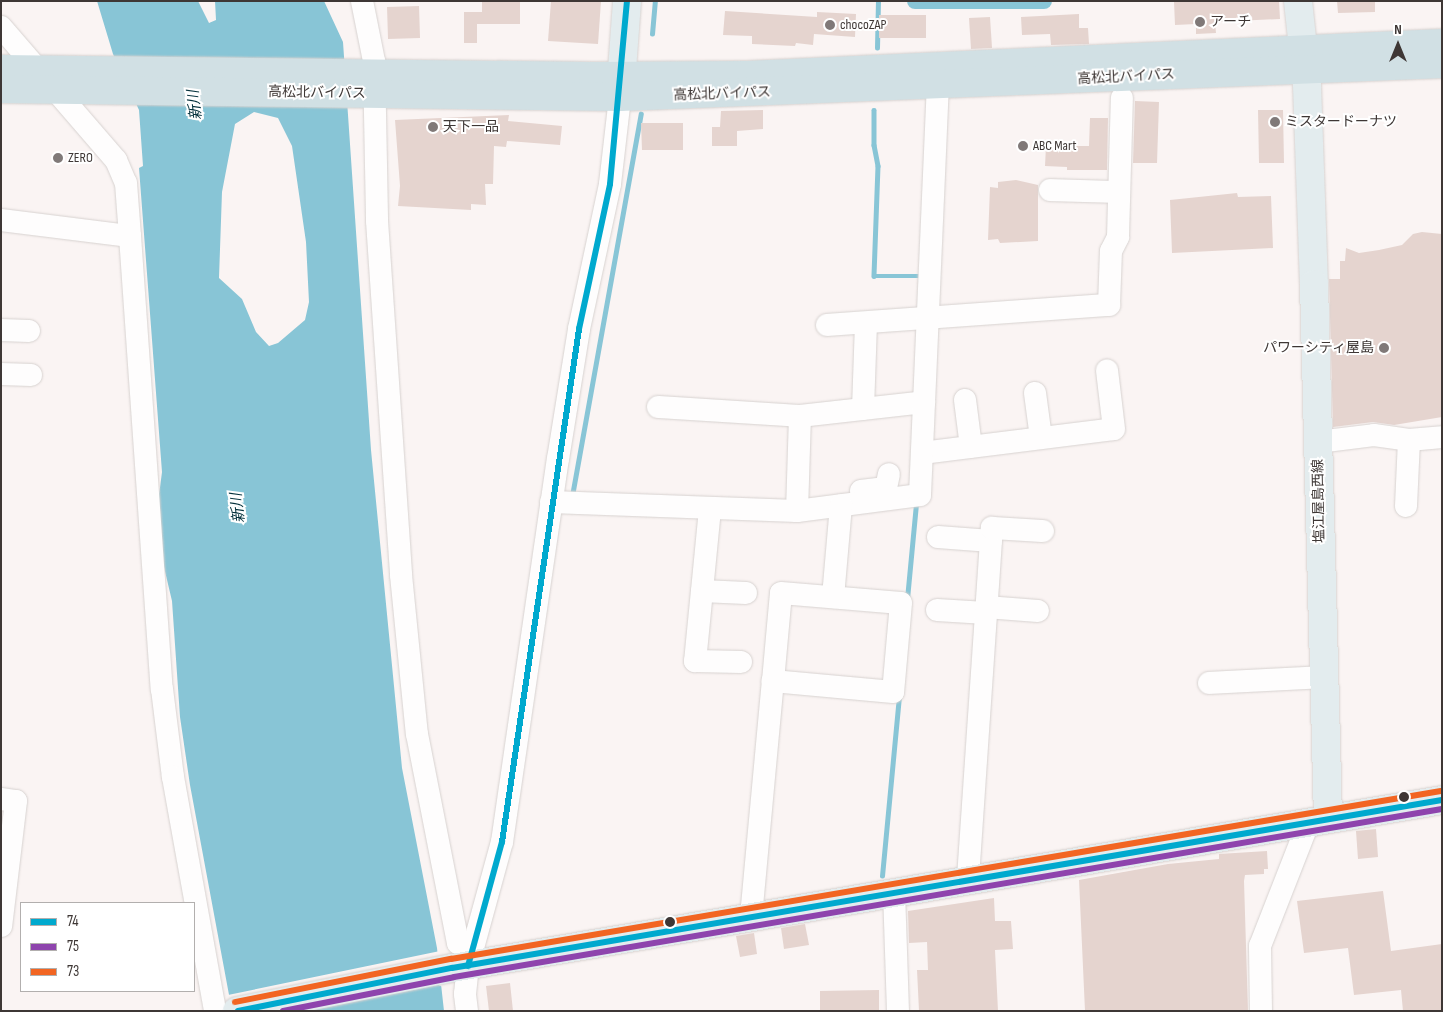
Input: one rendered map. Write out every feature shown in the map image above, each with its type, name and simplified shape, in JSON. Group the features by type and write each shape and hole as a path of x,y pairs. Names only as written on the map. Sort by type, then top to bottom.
{"highway":[{"name":"高松北バイパス","path":"1,89 53,80 621,86 938,86 1302,59 1442,43"},
{"name":"高松北バイパス","path":"621,86 747,75 1302,59 1442,64"},
{"name":"高松北バイパス","path":"1,69 53,80"}],"main road":[{"path":"621,86 627,1"},
{"name":"塩江屋島西線","path":"1298,1 1302,59 1306,85 1324,677 1318,819"},
{"path":"237,1011 464,961 751,917 968,878 1442,800"}],"street":[{"path":"362,1 371,84 388,396 417,734 458,943 464,961 465,994 468,1011"},
{"path":"1,27 53,80 116,160 126,183 162,689 173,777 215,1011"},
{"path":"464,961 502,842 551,502 579,329 610,184 621,86"},
{"path":"792,503 841,505 920,495 938,86"},
{"path":"827,325 1109,305 1111,250 1118,237 1122,98"},
{"path":"1050,190 1119,192"},
{"path":"1,220 130,236"},
{"path":"862,409 866,323"},
{"path":"1,330 29,332"},
{"path":"922,453 1114,429 1107,370"},
{"path":"1,374 31,375"},
{"path":"1035,393 1041,438"},
{"path":"965,400 971,447"},
{"path":"658,407 800,416 924,402"},
{"path":"792,503 800,416"},
{"path":"1318,442 1374,435 1409,440 1442,437"},
{"path":"1406,506 1409,440"},
{"path":"551,502 710,508 792,503 886,488 889,474"},
{"path":"833,597 841,505"},
{"path":"710,508 696,661 741,662"},
{"path":"968,878 992,528 1043,531"},
{"path":"938,537 991,541"},
{"path":"702,591 746,593"},
{"path":"751,917 781,592 901,603 893,692 773,681"},
{"path":"937,610 1038,611"},
{"path":"1209,683 1324,677"},
{"path":"1,799 16,802 1,926"},
{"path":"1261,1011 1260,946 1318,819"},
{"path":"894,891 898,1011"}],"water":[{"name":"新川","path":"97,1 198,1 209,23 216,20 215,1 324,1 343,42 371,450 402,768 437,948 444,1011 232,1011 190,785 180,717 172,601 163,563 158,503 162,472 139,168 143,166 139,110 113,54","holes":["254,112 278,118 292,146 306,242 309,302 305,320 278,343 269,346 256,332 242,299 219,278 222,192 235,124"]}],"pier":[{"path":"440,951 444,987 435,984 230,1011 228,995"}],"building":[{"path":"482,1 520,1 520,24 477,24 477,43 464,43 464,12 482,12"},
{"path":"551,1 601,1 598,44 548,41"},
{"path":"1279,1 1280,19 1215,22 1216,33 1196,34 1196,24 1175,25 1174,2"},
{"path":"1337,1 1375,1 1375,12 1338,13"},
{"path":"419,6 420,38 388,39 387,7"},
{"path":"725,11 817,17 817,12 856,14 855,37 814,34 813,45 796,43 795,46 752,44 752,36 723,35"},
{"path":"1079,14 1079,28 1088,28 1089,44 1051,45 1050,34 1022,35 1021,17"},
{"path":"879,15 926,15 926,38 879,38"},
{"path":"990,17 992,48 971,49 969,18"},
{"path":"1135,101 1159,102 1157,163 1133,163"},
{"path":"763,110 763,129 737,131 737,146 712,146 712,127 720,127 721,111"},
{"path":"1258,110 1283,110 1284,163 1259,163"},
{"path":"509,115 508,121 562,126 560,145 507,141 506,147 494,146 493,184 485,184 486,205 471,204 471,210 398,206 400,186 395,120"},
{"path":"1090,118 1108,118 1107,170 1067,170 1067,167 1045,166 1046,146 1089,146"},
{"path":"641,123 683,123 683,150 642,150"},
{"path":"1016,180 1038,185 1038,241 1000,243 998,239 988,240 990,187 998,188 998,182"},
{"path":"1237,193 1238,197 1271,196 1273,248 1172,253 1170,200"},
{"name":"パワーシティ屋島","path":"1422,232 1442,234 1442,417 1394,425 1373,422 1333,427 1329,279 1340,279 1340,261 1345,261 1346,248 1359,253 1379,250 1402,245 1413,234"},
{"path":"1376,829 1378,857 1358,859 1356,831"},
{"path":"1267,851 1268,869 1264,869 1264,874 1245,875 1244,881 1248,1011 1085,1011 1079,880 1168,864 1219,859 1219,854"},
{"path":"1383,891 1391,951 1442,944 1442,1011 1403,1011 1401,990 1354,995 1348,948 1304,953 1297,901"},
{"path":"994,898 995,921 1011,921 1013,949 995,950 998,1011 919,1011 917,970 928,970 927,942 909,943 908,911"},
{"path":"805,924 809,945 784,949 781,928"},
{"path":"754,933 757,954 740,957 736,936"},
{"path":"510,983 513,1011 489,1011 486,986"},
{"path":"879,990 879,1011 820,1011 820,991"}],"waterway":[{"path":"652,34 655,1"},
{"path":"877,48 878,1"},
{"path":"915,1 1044,1"},
{"path":"874,110 874,145 878,166 874,276 924,276"},
{"path":"572,496 641,114"},
{"path":"907,599 916,503"},
{"path":"882,876 899,697"}],"transit line":[{"name":"74","path":"468,966 502,842 579,329 610,184 627,1"},
{"name":"73","path":"235,1002 451,959 1441,791"},
{"name":"74","path":"238,1011 452,968 1442,800"},
{"name":"75","path":"283,1011 454,977 1442,809"}],"place":[{"name":"アーチ","path":"1200,22"},
{"name":"chocoZAP","path":"830,25"},
{"name":"ミスタードーナツ","path":"1275,122"},
{"name":"天下一品","path":"433,127"},
{"name":"ABC Mart","path":"1023,146"},
{"name":"ZERO","path":"58,158"},
{"name":"パワーシティ屋島","path":"1384,348"}]}
